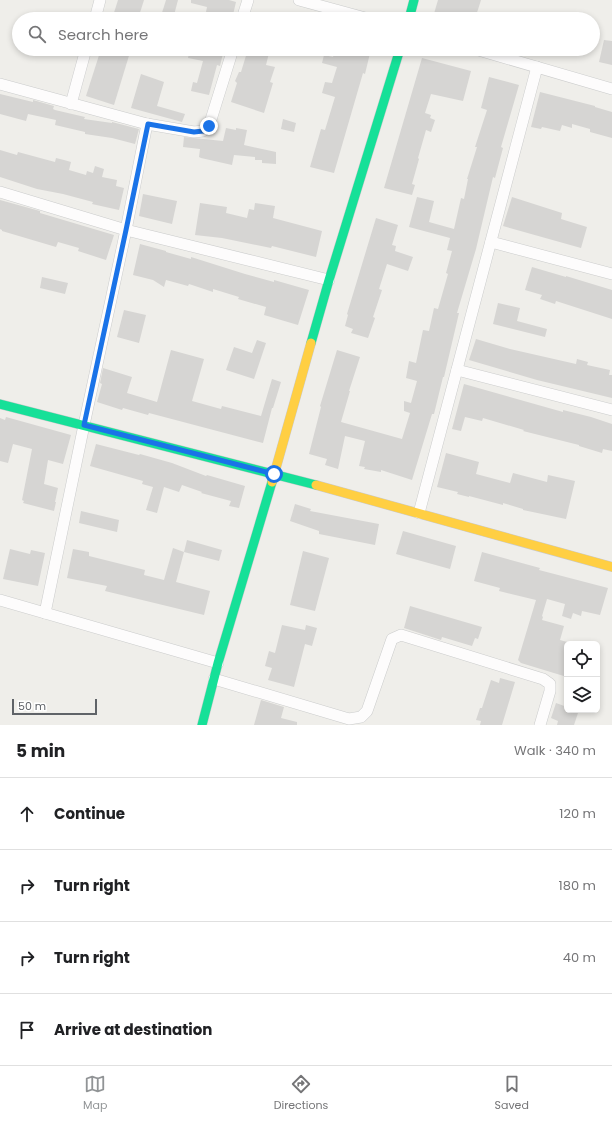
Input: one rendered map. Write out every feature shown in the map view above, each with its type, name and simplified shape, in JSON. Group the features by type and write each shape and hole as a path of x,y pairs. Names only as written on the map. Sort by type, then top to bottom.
{"street":[{"path":"97,12 100,0"},
{"path":"244,12 248,0"},
{"path":"299,0 343,12"},
{"path":"411,12 414,0"},
{"path":"71,104 84,56"},
{"path":"0,84 148,124 194,132 203,131 209,126 231,56"},
{"path":"202,725 218,663 329,280 398,56"},
{"path":"499,56 612,89"},
{"path":"420,513 537,67"},
{"path":"45,613 148,124"},
{"path":"0,192 126,230 329,280"},
{"path":"491,242 612,274"},
{"path":"457,370 612,410"},
{"path":"0,404 274,474 612,566"},
{"path":"0,600 218,663"},
{"path":"214,679 350,719 361,717 367,712 392,639 401,635 543,679 550,684 550,691 540,725"}],"building":[{"path":"118,0 144,0 140,12 114,12"},
{"path":"166,0 178,0 175,12 162,12"},
{"path":"191,0 229,0 236,2 234,12 206,12 207,7 191,3"},
{"path":"438,0 481,0 477,12 434,12"},
{"path":"604,40 612,41 612,65 599,62"},
{"path":"99,56 129,56 114,105 86,96"},
{"path":"188,56 222,56 220,66 217,65 209,95 191,91 193,82 197,83 203,61 188,58"},
{"path":"246,56 268,56 266,65 275,67 270,82 273,83 264,113 231,102 237,83 235,81 239,72 241,72"},
{"path":"324,56 369,56 334,173 310,167 321,129 325,130 335,97 322,93 325,82 332,83 337,67 322,63"},
{"path":"422,58 471,71 463,101 431,94 425,113 431,115 430,118 435,120 431,132 426,130 412,184 415,185 412,195 384,188"},
{"path":"141,74 164,82 157,106 185,114 182,122 131,108"},
{"path":"489,77 519,85 501,147 503,148 495,178 493,177 476,249 457,313 459,313 434,414 432,414 412,480 381,470 381,472 364,469 365,467 359,466 365,441 345,436 338,469 325,465 327,459 309,454 320,406 337,350 360,357 341,422 402,439 410,413 404,411 404,401 411,403 417,381 406,378 409,361 416,363 423,330 429,331 434,308 438,309 448,274 446,273 452,251 447,250 450,238 409,227 417,197 434,201 429,222 454,229 461,198 464,199 467,179 477,147 475,147 487,110 481,108"},
{"path":"540,92 595,106 612,112 612,138 590,132 590,129 572,124 572,128 562,125 560,131 542,127 541,129 531,127"},
{"path":"0,94 33,102 33,100 54,106 53,109 55,110 85,117 84,119 112,122 139,129 135,144 112,138 85,134 85,132 55,125 56,120 28,114 26,121 0,114"},
{"path":"283,119 296,123 294,132 281,129"},
{"path":"226,128 247,130 244,145 276,152 276,164 262,163 262,160 255,160 255,157 234,155 232,165 201,158 199,157 200,149 183,147 184,137 223,141"},
{"path":"0,150 17,155 18,152 55,162 56,158 71,162 69,170 86,175 87,171 93,173 95,166 104,169 102,177 117,180 116,186 124,188 119,210 92,204 93,202 63,194 37,189 0,177"},
{"path":"143,194 177,201 172,224 139,216"},
{"path":"512,197 562,213 561,219 587,227 581,248 503,226"},
{"path":"0,200 40,211 40,213 114,235 106,260 78,251 79,248 58,242 56,247 2,231 0,229"},
{"path":"200,203 227,207 226,213 247,218 249,209 254,210 255,203 275,206 273,218 322,231 316,257 272,246 271,248 222,238 195,235"},
{"path":"376,218 398,225 392,245 396,246 395,251 413,257 408,271 387,264 379,289 382,290 373,317 375,318 368,338 351,333 353,329 345,326 347,314"},
{"path":"140,244 191,259 191,257 274,282 274,280 309,290 298,325 264,315 266,307 238,299 239,297 213,289 213,292 189,284 188,286 166,280 164,287 153,280 133,275"},
{"path":"532,267 612,290 612,319 556,301 555,304 540,299 542,295 525,290"},
{"path":"42,277 68,283 65,294 40,288"},
{"path":"498,303 520,308 517,321 547,329 545,337 493,324"},
{"path":"124,310 146,315 139,343 117,337"},
{"path":"476,339 510,349 576,364 577,359 588,362 587,365 610,370 609,375 612,375 612,398 537,380 469,360"},
{"path":"257,340 266,343 254,379 226,370 234,347 252,353"},
{"path":"171,350 204,359 192,401 221,409 222,406 261,416 272,379 281,382 272,408 263,443 149,413 148,415 123,408 122,410 97,402 102,384 100,383 103,368 132,377 127,393 157,402"},
{"path":"464,384 563,412 563,410 591,417 612,424 612,451 603,449 602,453 483,418 482,421 465,417 461,431 452,429"},
{"path":"6,417 71,435 63,464 48,460 44,484 58,488 54,511 23,503 24,501 22,500 32,449 13,444 8,463 0,461 0,418 5,420"},
{"path":"96,444 172,463 206,476 207,475 245,486 239,508 229,506 231,501 201,493 202,492 182,485 179,492 164,487 157,513 146,510 153,487 142,484 143,481 90,466"},
{"path":"446,453 479,462 476,474 510,483 513,473 547,482 548,475 575,481 566,519 523,510 503,503 503,505 469,497 457,494 458,492 437,487"},
{"path":"295,504 311,509 310,511 379,524 375,545 319,534 319,531 290,521"},
{"path":"81,511 119,520 117,532 79,523"},
{"path":"403,531 456,546 450,569 396,554"},
{"path":"187,540 222,550 219,561 184,552"},
{"path":"173,548 184,552 176,582 210,591 204,615 105,591 107,586 67,578 73,549 89,552 89,556 145,570 144,575 164,580"},
{"path":"10,549 30,554 31,550 45,553 38,586 3,579"},
{"path":"303,551 329,558 315,611 290,605"},
{"path":"482,552 540,568 539,570 608,588 600,615 582,611 581,616 573,613 571,619 562,616 565,604 547,599 542,620 564,626 560,640 564,641 564,676 521,663 518,660 536,600 499,591 500,588 474,581"},
{"path":"410,606 482,627 478,639 475,638 472,646 442,637 441,640 404,628"},
{"path":"282,625 305,630 306,625 317,628 312,646 305,644 294,687 268,680 272,668 265,666 269,651 275,653"},
{"path":"500,678 515,682 502,725 480,725 481,721 476,720 480,708 482,708 491,680 499,683"},
{"path":"261,700 284,707 281,718 297,722 297,725 254,725"},
{"path":"556,703 564,706 564,713 578,713 574,725 557,725 558,721 551,718"}],"traffic: fast":[{"path":"411,12 414,0"},
{"path":"311,343 398,56"},
{"path":"0,404 316,485"},
{"path":"202,725 218,663 272,482"}],"traffic: slow":[{"path":"272,482 311,343"},
{"path":"316,485 612,567"}],"route":[{"path":"209,126 203,131 194,132 148,124 84,425 274,474"}]}
